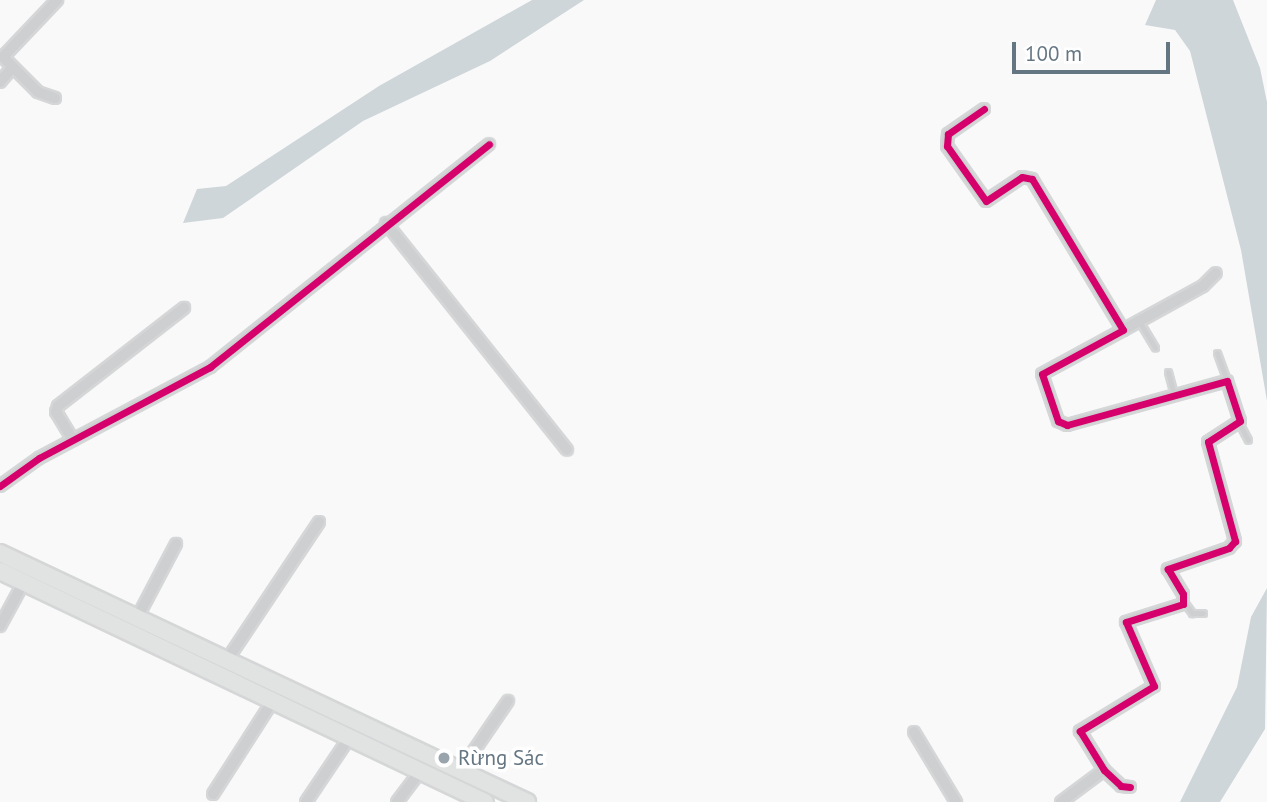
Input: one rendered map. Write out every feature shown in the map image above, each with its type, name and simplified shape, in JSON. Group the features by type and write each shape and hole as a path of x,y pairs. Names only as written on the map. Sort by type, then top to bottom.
{"main road":[{"path":"0,554 272,702 485,802"},
{"path":"0,571 88,604 137,618 527,802"}],"street":[{"path":"55,99 5,76 3,57 5,51 57,0"},
{"path":"984,109 948,134 947,145 986,201 1022,177 1032,179 1123,330"},
{"path":"0,486 73,440 209,367 386,223 489,145"},
{"path":"386,223 567,450"},
{"path":"1129,787 1104,770 1080,731 1155,683 1126,622 1184,602 1168,569 1229,548 1235,541 1208,442 1211,436 1239,423 1227,382 1067,425 1058,421 1042,374 1203,286 1216,273"},
{"path":"73,440 56,412 58,406 184,308"},
{"path":"227,660 319,522"},
{"path":"137,618 176,544"},
{"path":"0,626 24,582"},
{"path":"460,771 509,701"},
{"path":"213,793 272,702"},
{"path":"914,732 956,802"},
{"path":"306,802 349,738"},
{"path":"1061,802 1104,770"},
{"path":"397,802 420,772"}],"lane":[{"path":"1139,321 1155,348"},
{"path":"1217,353 1227,382"},
{"path":"1168,372 1174,395"},
{"path":"1239,423 1248,440"},
{"path":"1184,602 1192,613 1203,613"}],"shaded area":[{"path":"532,0 584,0 490,61 363,121 223,218 183,223 197,189 226,186 379,86"},
{"path":"1156,0 1233,0 1260,68 1267,102 1267,401 1241,250 1190,51 1175,30 1145,25"},
{"path":"1267,588 1265,729 1220,802 1180,802 1237,687 1251,617"}],"cycle path":[{"path":"984,109 948,134 947,146 986,201 1022,177 1032,179 1123,330 1042,374 1058,421 1067,425 1227,381 1240,421 1208,442 1235,541 1229,548 1168,569 1183,594 1183,604 1126,622 1154,686 1080,731 1104,770 1121,786 1130,787"},
{"path":"0,486 39,458 210,367 489,144"}],"place":[{"name":"Rừng Sác","path":"444,758"}]}
